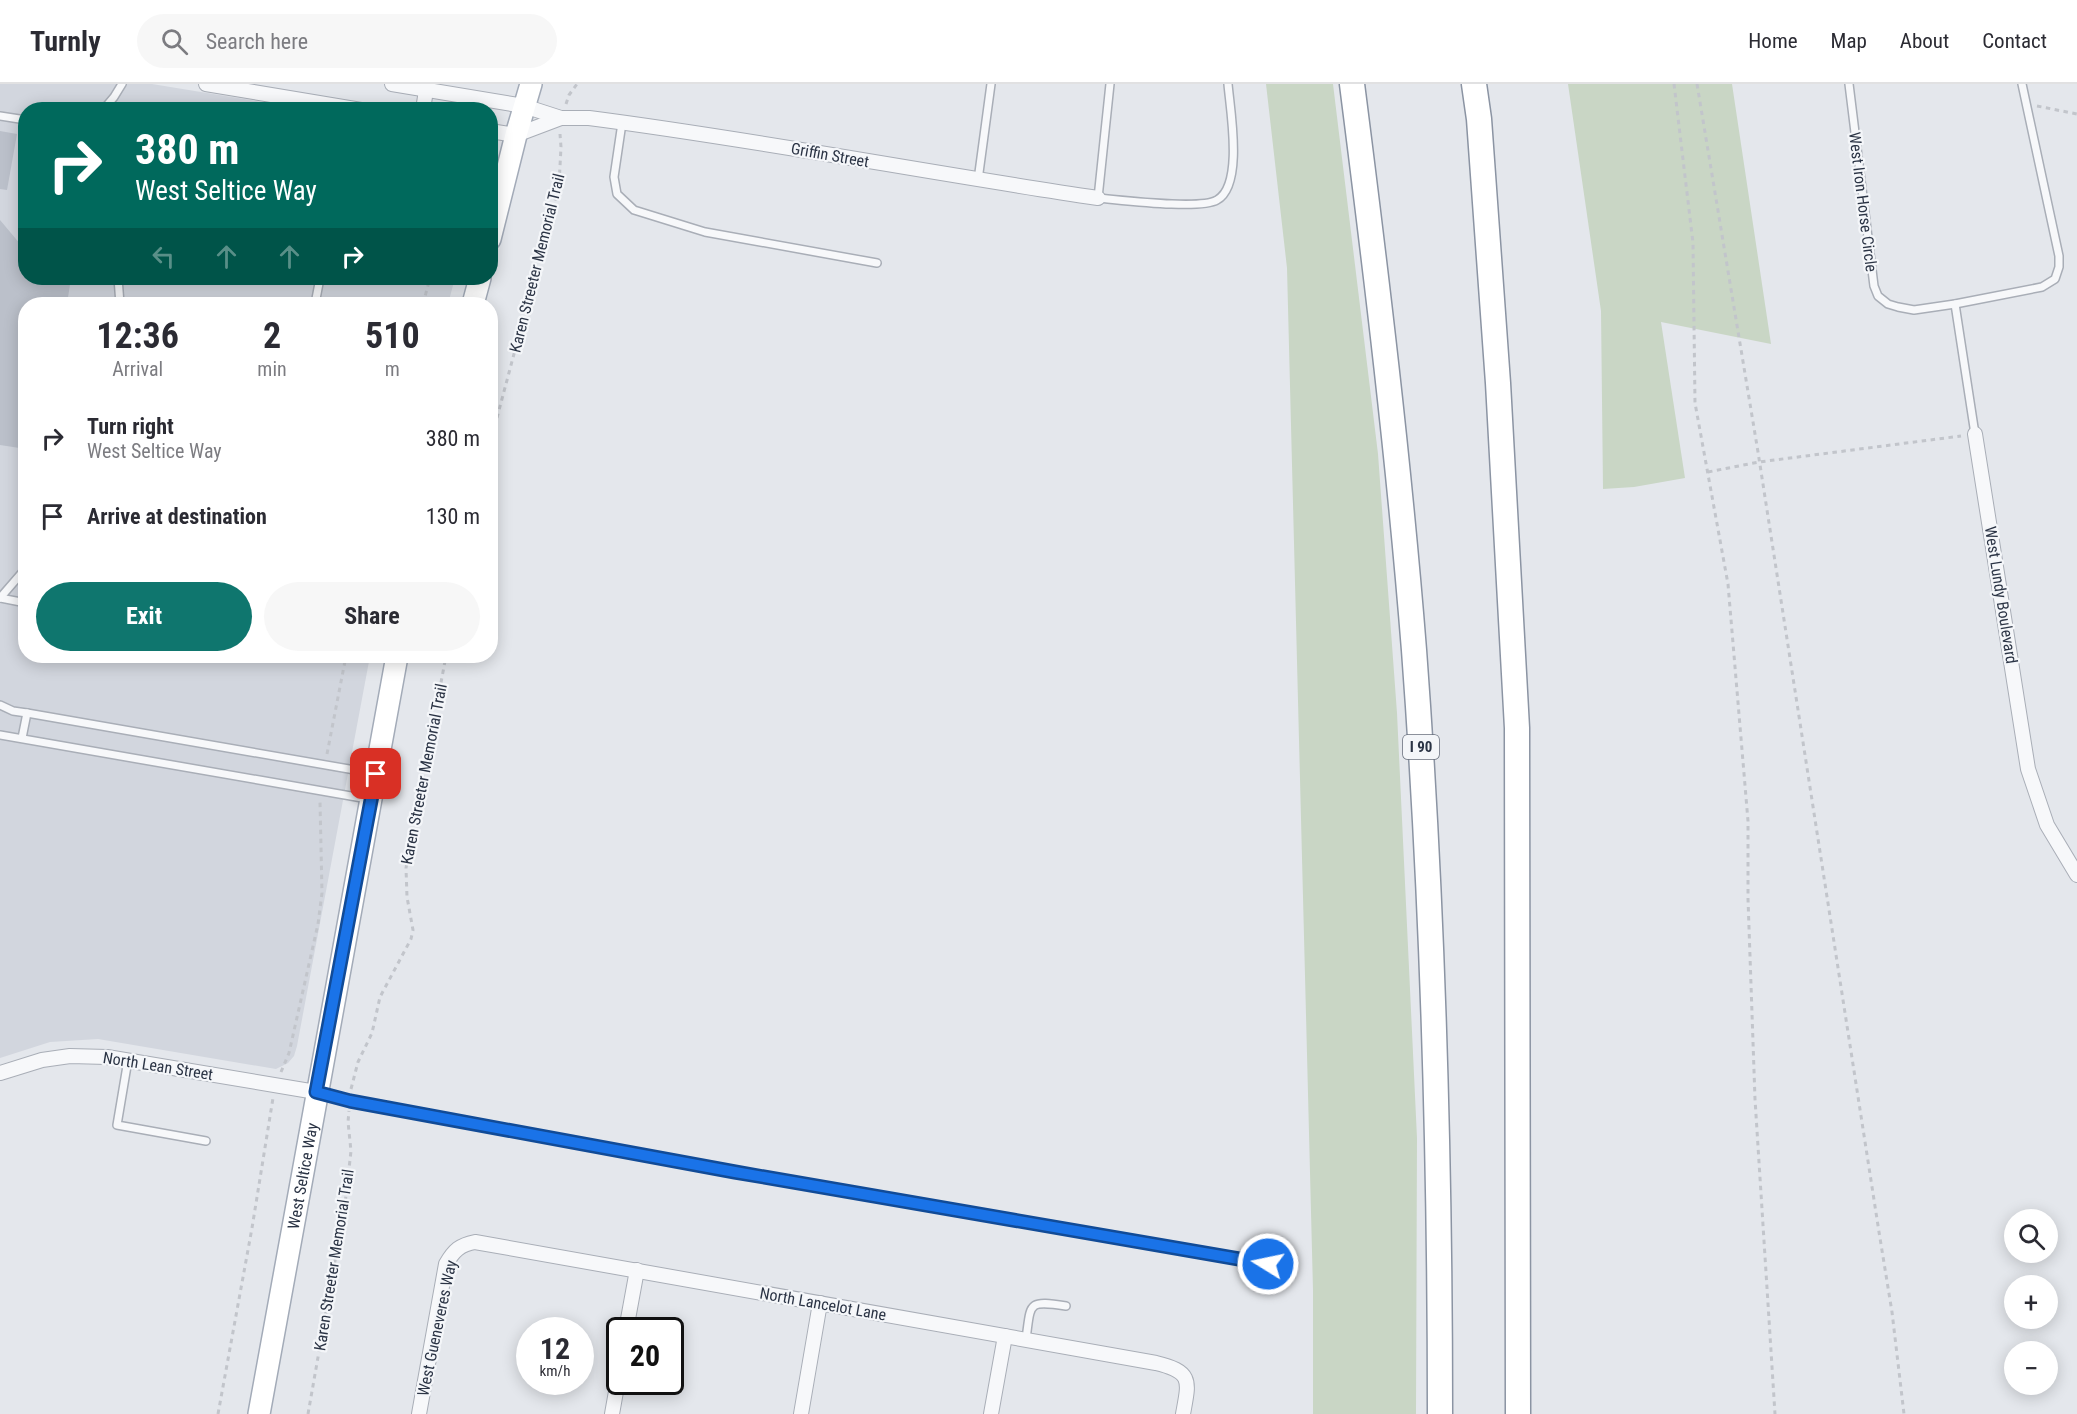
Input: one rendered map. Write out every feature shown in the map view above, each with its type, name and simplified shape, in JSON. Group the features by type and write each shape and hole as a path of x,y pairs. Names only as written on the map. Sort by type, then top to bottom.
{"highway":[{"name":"I 90","path":"1352,84 1400,489 1424,800 1440,1211 1440,1414"},
{"path":"1474,84 1479,119 1497,372 1517,728 1518,1414"}],"main road":[{"path":"498,207 531,84"},
{"name":"West Seltice Way","path":"259,1414 396,663"}],"street":[{"path":"207,84 314,102"},
{"name":"Griffin Street","path":"392,84 525,106 561,118 589,118 775,145 1098,198"},
{"path":"424,102 426,90"},
{"name":"Griffin Street","path":"516,135 561,118"},
{"path":"498,132 516,135"},
{"name":"West Lundy Boulevard","path":"1975,434 2028,769 2046,825 2077,875"},
{"name":"North Lean Street","path":"0,1073 42,1060 70,1056 107,1057 316,1092"},
{"name":"North Lancelot Lane","path":"460,1246 475,1242 1169,1366 1184,1375 1188,1385 1183,1414"},
{"name":"West Gueneveres Way","path":"419,1414 446,1264 452,1253 460,1246"},
{"path":"628,1317 637,1270"},
{"path":"801,1414 820,1303"},
{"path":"991,1414 1005,1336"},
{"path":"612,1414 615,1395"}],"lane":[{"path":"110,102 122,84"},
{"path":"978,180 991,84"},
{"path":"1110,84 1098,198 1200,205 1219,200 1228,187 1234,142 1228,84"},
{"name":"West Iron Horse Circle","path":"1849,84 1872,272 1878,296 1888,304 1914,310 2042,287 2055,279 2059,267 2054,228 2022,84"},
{"path":"0,116 18,119"},
{"path":"622,123 614,177 617,194 634,210 705,232 877,263"},
{"name":"West Lundy Boulevard","path":"1955,304 1975,434"},
{"path":"0,598 18,577"},
{"path":"0,598 18,601"},
{"path":"0,705 13,711 376,774"},
{"path":"22,738 27,713"},
{"path":"0,735 371,799"},
{"path":"128,1060 117,1125 206,1141"},
{"path":"316,1092 350,1101 735,1172 1268,1264"},
{"path":"1026,1339 1033,1307 1040,1302 1066,1306"}],"path":[{"name":"Karen Streeter Memorial Trail","path":"498,414 559,185 561,118 568,95 577,84"},
{"path":"1674,84 1693,243 1695,279 1693,360 1697,425 1708,472 1728,584 1747,809 1755,1099 1775,1414"},
{"path":"1697,84 1759,462 1888,1289 1904,1414"},
{"path":"2026,104 2077,114"},
{"path":"1708,472 1759,462 1975,434"},
{"path":"328,752 345,663"},
{"name":"Karen Streeter Memorial Trail","path":"308,1414 345,1204 351,1151 348,1122 353,1079 358,1062 372,1033 380,997 391,973 403,956 413,930 407,897 406,868 445,663"},
{"path":"218,1414 275,1086 289,1053 318,924 323,872 320,801"}],"shaded area":[{"path":"0,84 152,84 261,102 18,102 18,285 453,285 450,297 18,297 18,663 369,663 297,1046 294,1056 288,1063 276,1069 98,1039 50,1042 0,1058"}],"green space":[{"path":"1266,84 1333,84 1378,454 1397,713 1417,1138 1416,1414 1313,1414 1313,1290 1287,268"},
{"path":"1568,84 1732,84 1771,344 1661,322 1685,478 1634,487 1603,489 1601,311"}],"building":[{"path":"0,131 17,134 7,190 0,189"},
{"path":"0,220 18,241 18,285 70,285 68,297 18,297 18,448 0,445"}],"route":[{"path":"376,774 316,1092 350,1101 735,1172 1268,1264"}]}
